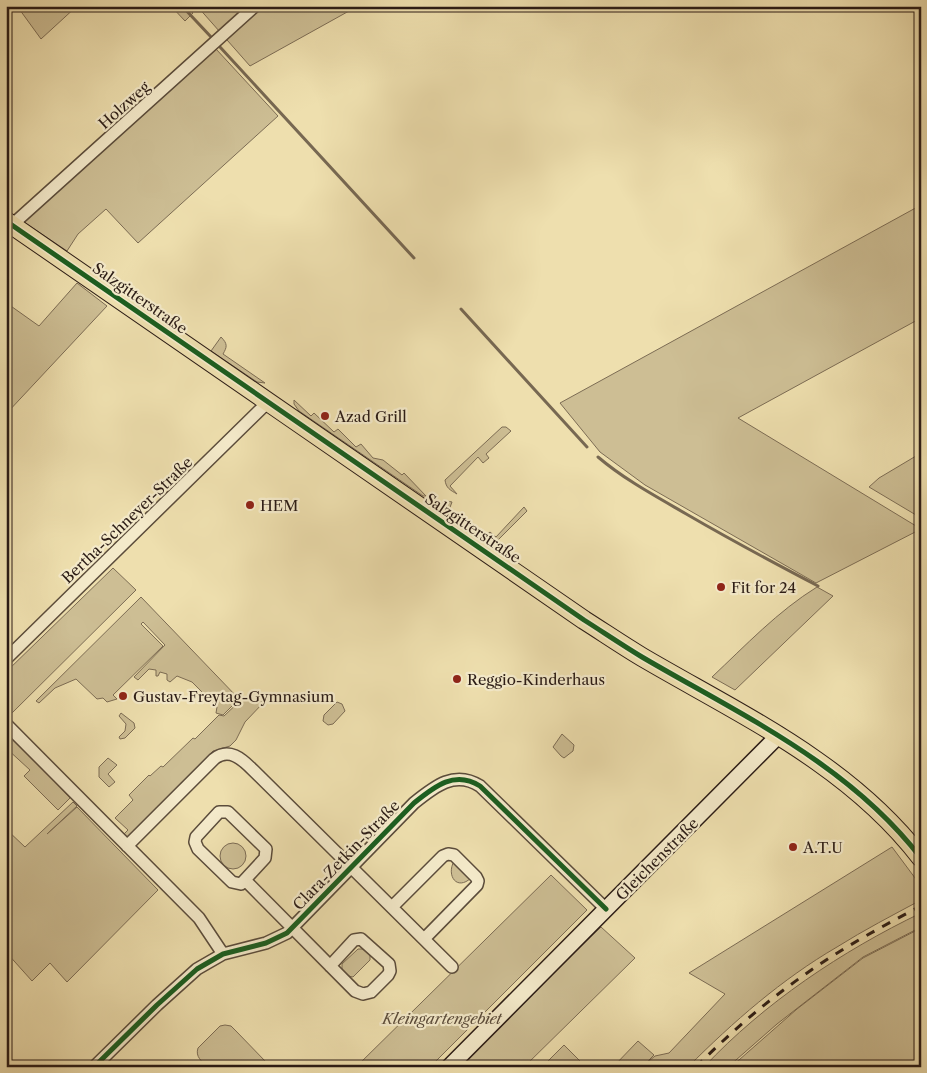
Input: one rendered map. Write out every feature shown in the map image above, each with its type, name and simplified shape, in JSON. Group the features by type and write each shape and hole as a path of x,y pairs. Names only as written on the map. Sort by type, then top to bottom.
{"main road":[{"name":"Salzgitterstraße","path":"9,223 640,656 779,735 827,768 869,801 898,829 921,858"}],"street":[{"name":"Holzweg","path":"9,223 255,6"},
{"name":"Bertha-Schneyer-Straße","path":"6,659 268,402"},
{"path":"6,724 199,918 223,954"},
{"name":"Gleichenstraße","path":"449,1067 779,735"},
{"name":"Clara-Zetkin-Straße","path":"127,846 214,759 219,755 229,753 241,758 452,966"},
{"name":"Clara-Zetkin-Straße","path":"94,1067 197,969 223,954 279,938 293,927 414,803 450,780 467,779 486,791 606,909"},
{"path":"219,812 228,812 266,849 264,858 245,880 241,884 232,882 198,848 195,842 196,836 219,812"},
{"path":"392,907 443,856 454,854 476,877 477,885 424,939"},
{"name":"Clara-Zetkin-Straße","path":"245,880 355,992 367,994 371,992 388,975 390,968 389,964 361,939 354,940 330,966"}],"green space":[{"path":"17,6 77,6 41,39"},
{"path":"171,6 187,6 193,13 185,21"},
{"path":"197,6 358,6 250,66"},
{"path":"216,49 278,116 138,243 106,209 78,234 67,251 24,222"},
{"path":"921,205 921,318 738,418 921,529 816,583 645,485 600,452 560,403"},
{"path":"77,283 107,306 6,414 6,306 8,304 39,326"},
{"path":"221,337 226,346 223,354 265,383 257,382 211,351"},
{"path":"294,400 311,416 314,413 334,432 338,429 356,447 361,444 373,458 383,460 402,475 404,473 426,496 423,496 299,411 294,404"},
{"path":"502,427 506,427 511,431 486,454 489,458 483,463 478,457 450,486 457,494 450,490 445,480"},
{"path":"921,453 921,518 869,487 879,478"},
{"path":"447,501 452,502 449,510 485,536 490,532 496,537 524,507 527,511 493,545 441,508 441,504"},
{"path":"113,568 136,590 9,716 6,713 6,672"},
{"path":"817,587 833,596 735,690 712,677 775,618"},
{"path":"141,597 239,699 223,715 216,713 217,707 192,682 177,676 170,682 167,680 167,674 160,672 156,676 156,670 149,669 138,680 134,677 165,645 143,622 141,624 163,646 113,695 117,699 107,702 103,698 97,699 76,679 55,688 39,703 36,701"},
{"path":"243,698 264,702 245,722 236,740 230,746 213,751 129,836 125,838 122,836 128,830 115,818 133,800 129,795 149,775 161,766 163,767 193,738 195,739 219,715 224,716"},
{"path":"337,702 342,704 345,711 333,724 328,725 323,721 324,715"},
{"path":"121,713 134,723 135,728 125,738 120,739 119,737 125,731 126,724 119,716"},
{"path":"6,729 70,798 58,810 24,776 30,770 6,748"},
{"path":"562,734 574,745 573,751 564,758 553,747"},
{"path":"108,758 117,765 108,774 115,782 109,787 99,777 99,767"},
{"path":"73,802 77,806 47,834 77,807 158,890 67,982 50,963 32,981 6,952 6,829 25,847"},
{"path":"233,843 242,847 246,856 242,865 233,869 224,865 220,856 224,847"},
{"path":"892,847 921,886 921,900 817,959 797,973 740,1018 688,1067 613,1067 638,1041 654,1055 644,1065 655,1056 669,1053 725,994 689,973"},
{"path":"454,861 471,878 466,882 461,883 454,880 451,872"},
{"name":"Kleingartengebiet","path":"551,875 587,910 430,1067 356,1067"},
{"path":"921,913 921,927 863,957 777,1024 728,1067 704,1067 752,1021 805,980 862,944"},
{"name":"Kleingartengebiet","path":"601,927 635,958 524,1067 458,1067"},
{"path":"921,928 921,1067 731,1067 797,1009 863,958"},
{"path":"358,949 363,949 370,955 370,960 353,977 348,976 342,970 342,964"},
{"path":"220,1026 231,1026 236,1031 266,1062 267,1067 207,1067 201,1061 198,1056 198,1048"},
{"path":"564,1045 586,1067 542,1067"}],"waterway":[{"path":"182,6 212,38"},
{"path":"220,47 414,258"},
{"path":"461,309 587,447"},
{"path":"598,457 653,495 818,586"}],"railway":[{"path":"696,1067 729,1035 777,995 820,964 853,943 921,906"}],"cycle path":[{"path":"6,221 584,620 642,657 755,721 827,768 861,795 892,825 921,858"},
{"path":"94,1067 197,969 223,954 266,943 287,933 414,803 446,782 454,780 471,781 480,786 606,909"}],"place":[{"name":"Azad Grill","path":"325,416"},
{"name":"HEM","path":"250,505"},
{"name":"Fit for 24","path":"721,587"},
{"name":"Reggio-Kinderhaus","path":"457,679"},
{"name":"Gustav-Freytag-Gymnasium","path":"123,696"},
{"name":"A.T.U","path":"793,847"}]}
